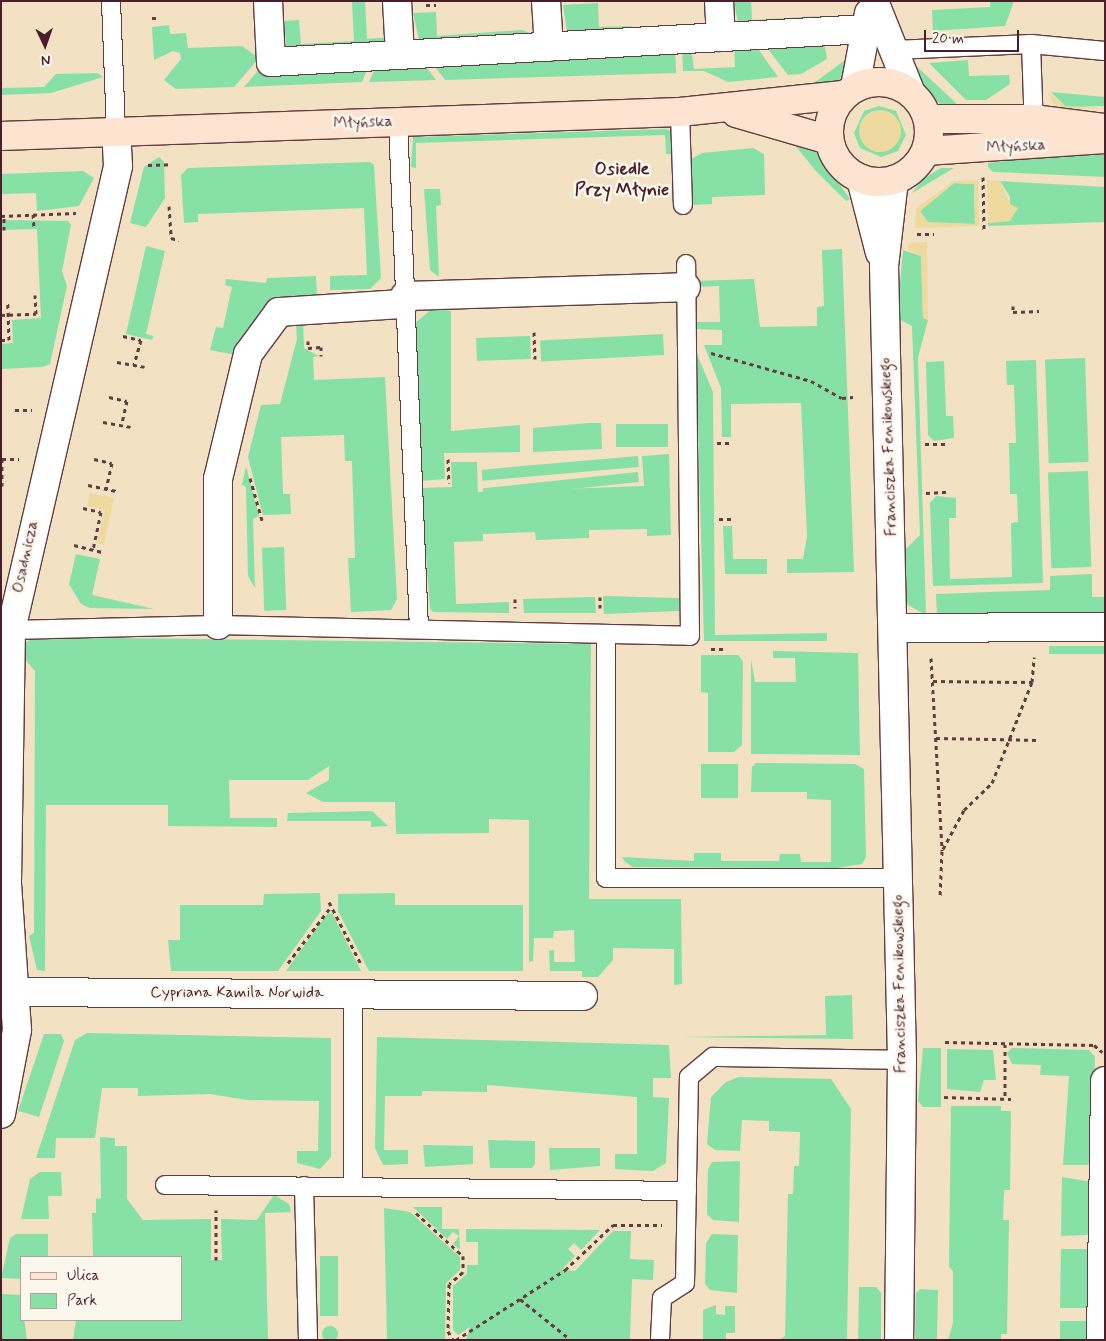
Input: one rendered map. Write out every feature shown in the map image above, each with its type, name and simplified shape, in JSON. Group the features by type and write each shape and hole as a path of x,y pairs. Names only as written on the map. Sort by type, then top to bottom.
{"street":[{"path":"268,1 271,62 866,29"},
{"path":"397,1 400,55"},
{"path":"546,1 549,47"},
{"path":"719,1 721,37"},
{"path":"873,1 910,91 929,120 926,151 908,174 894,180 861,179 840,163 829,140 833,108 849,91 873,1"},
{"path":"849,91 882,81 910,91"},
{"name":"Młyńska","path":"1,136 725,110 849,91"},
{"name":"Młyńska","path":"725,110 829,140"},
{"name":"Młyńska","path":"929,120 1033,119 1105,128"},
{"name":"Osadnicza","path":"15,992 7,882 11,630 118,166 116,131"},
{"name":"Młyńska","path":"926,151 1034,147 1105,139"},
{"name":"Franciszka Fenikowskiego","path":"861,179 884,266"},
{"name":"Franciszka Fenikowskiego","path":"894,180 884,266 894,628 902,1060 899,1340"},
{"path":"218,625 218,479 248,354 279,312 686,275"},
{"path":"894,628 1105,626"},
{"name":"Cypriana Kamila Norwida","path":"15,992 360,983 583,996"},
{"path":"1,1114 18,1030 15,992"},
{"path":"1101,1340 1105,1081"}],"lane":[{"path":"111,1 116,131"},
{"path":"894,50 1031,44 1105,52"},
{"path":"1031,44 1034,147"},
{"path":"680,112 683,205"},
{"path":"398,122 419,629"},
{"path":"11,630 218,625 690,636 686,275"},
{"path":"606,635 606,878 899,878"},
{"path":"353,1187 360,983"},
{"path":"660,1340 662,1298 685,1283 689,1077 713,1057 902,1060"},
{"path":"165,1185 687,1191"},
{"path":"304,1186 308,1340"}],"path":[{"path":"152,18 159,18"},
{"path":"137,165 172,164"},
{"path":"983,174 984,231"},
{"path":"169,206 170,238 179,240"},
{"path":"4,230 3,216 76,213"},
{"path":"33,214 34,229"},
{"path":"909,235 934,234"},
{"path":"1,316 36,314 35,295"},
{"path":"1,340 9,340 8,302"},
{"path":"1013,306 1013,312 1039,311"},
{"path":"534,332 535,359"},
{"path":"123,336 141,340 134,365"},
{"path":"708,352 811,381 842,398 853,397"},
{"path":"117,362 145,367"},
{"path":"109,397 127,401 121,426"},
{"path":"15,410 21,410"},
{"path":"103,422 131,427"},
{"path":"717,443 732,443"},
{"path":"925,444 947,444"},
{"path":"2,486 2,459 21,459"},
{"path":"94,459 112,463 106,489"},
{"path":"448,459 449,483"},
{"path":"88,485 116,491"},
{"path":"926,493 948,492"},
{"path":"83,508 101,512 93,550"},
{"path":"719,520 732,519"},
{"path":"74,545 102,552"},
{"path":"942,851 964,810 992,783 1032,682 1039,627"},
{"path":"707,648 723,649"},
{"path":"931,653 942,851 940,897"},
{"path":"933,681 1032,682"},
{"path":"936,738 1036,740"},
{"path":"329,902 360,983"},
{"path":"282,971 330,908"},
{"path":"945,1042 1094,1045"},
{"path":"1005,1044 1005,1099"},
{"path":"944,1098 1011,1099"},
{"path":"216,1260 217,1186"},
{"path":"408,1206 463,1256 462,1272 449,1284 448,1331 454,1340 565,1270 612,1225 686,1226"},
{"path":"520,1299 571,1340"}],"green space":[{"path":"352,1 365,1 367,39 390,37 386,43 289,48 286,45 284,21 299,20 301,44 354,41"},
{"path":"734,1 751,1 752,20 819,16 819,21 738,23"},
{"path":"990,1 1014,1 1005,26 933,31 932,10 990,7"},
{"path":"598,3 599,27 633,26 623,35 567,32 563,5"},
{"path":"436,12 437,36 522,30 537,36 420,44 413,13"},
{"path":"169,25 170,34 186,33 188,48 242,46 259,58 234,87 176,89 164,80 181,59 180,53 173,51 154,60 152,27"},
{"path":"824,41 827,59 801,74 788,75 764,44"},
{"path":"734,45 756,46 778,77 728,82 704,71 683,71 682,47 691,47 694,69 735,67"},
{"path":"675,47 676,73 445,80 430,60"},
{"path":"421,60 436,80 369,82 378,62"},
{"path":"968,60 969,76 1009,75 1010,84 986,100 966,100 929,63"},
{"path":"844,61 850,61 837,84 807,88"},
{"path":"370,63 362,82 244,87 262,66"},
{"path":"914,64 956,103 955,109 939,103 921,82"},
{"path":"98,73 103,77 51,93 1,95 1,88 44,87 56,74"},
{"path":"1051,92 1105,97 1105,106 1066,107"},
{"path":"879,106 896,111 906,135 898,151 881,157 860,148 854,133 864,111","holes":["886,111 884,151 877,152 870,149 862,120 872,112"]},
{"path":"666,129 671,131 672,154 666,154 665,135 416,143 416,168 411,167 413,137"},
{"path":"790,139 817,152 850,199 846,201 815,170"},
{"path":"753,148 764,154 765,195 712,197 712,204 692,205 691,159 702,153"},
{"path":"1055,155 1105,155 1105,177 993,172 988,167 988,163"},
{"path":"159,157 164,162 165,198 146,227 130,223 144,167"},
{"path":"370,162 374,165 381,278 370,289 330,290 330,276 367,275 364,208 198,214 198,222 184,223 181,175 188,168"},
{"path":"941,168 954,168 912,193 923,179"},
{"path":"83,171 94,178 79,206 37,211 36,193 1,194 1,174"},
{"path":"1000,181 1105,187 1105,222 988,226 988,223 1009,221 1010,197"},
{"path":"954,183 974,184 975,224 928,223 920,211"},
{"path":"424,189 440,189 441,205 436,206 439,277 430,270"},
{"path":"1,220 68,221 71,225 62,271 67,286 50,364 42,367 1,369 1,344 13,343 12,320 41,318 37,229 1,230"},
{"path":"146,246 165,251 146,334 153,336 152,340 126,334"},
{"path":"842,249 854,572 787,573 787,559 803,559 807,536 801,403 731,404 731,437 722,437 721,388 704,345 722,345 722,330 696,329 696,322 720,322 719,286 695,287 695,281 754,279 760,327 817,326 817,307 824,306 822,250"},
{"path":"903,250 921,256 923,318 928,320 918,358 926,615 908,605 904,593 903,552 920,535 912,326 897,318"},
{"path":"316,276 317,299 241,356 210,350 216,327 223,328 232,287 225,285 226,279 266,283 267,278"},
{"path":"433,308 451,311 451,431 520,425 520,452 444,453 445,479 421,481 415,323"},
{"path":"303,319 304,348 319,356 313,357 314,380 385,377 397,599 391,610 351,612 348,558 355,558 352,461 345,461 344,435 281,437 283,494 290,494 291,514 263,515 248,457 261,405 280,404 297,339 296,326 278,327"},
{"path":"663,334 664,355 541,361 540,340"},
{"path":"530,336 531,359 477,361 476,338"},
{"path":"696,352 713,392 715,635 827,633 827,641 704,641"},
{"path":"1085,358 1089,462 1049,463 1045,359"},
{"path":"1036,360 1043,583 933,586 930,503 936,496 956,498 956,518 949,518 950,579 1012,577 1011,523 1018,522 1017,494 1010,494 1009,443 1016,443 1014,385 1007,385 1006,361"},
{"path":"944,361 946,416 953,416 954,438 934,441 928,435 926,362"},
{"path":"601,423 602,449 533,452 533,428"},
{"path":"616,424 668,424 668,447 616,447"},
{"path":"669,454 671,535 647,536 647,529 589,530 589,538 536,540 535,532 483,534 483,541 454,542 456,604 509,602 509,613 433,612 430,608 421,488 452,487 451,462 477,462 478,492 644,486 642,456"},
{"path":"638,456 639,467 483,481 482,470"},
{"path":"246,466 259,516 253,519 255,588 248,576 246,487 242,485"},
{"path":"1088,471 1091,567 1051,568 1048,472"},
{"path":"638,472 639,482 484,498 483,488"},
{"path":"723,526 732,526 733,559 767,559 767,574 725,574"},
{"path":"284,547 286,610 264,611 262,548"},
{"path":"76,554 100,559 92,595 154,609 90,608 81,604 69,584"},
{"path":"1092,574 1092,597 1105,597 1105,615 937,615 936,594 1050,590 1050,576"},
{"path":"603,596 679,598 679,611 604,614"},
{"path":"595,597 596,613 524,613 523,599"},
{"path":"37,637 591,644 589,899 681,899 682,984 674,985 674,949 613,948 613,960 598,977 582,977 582,971 550,971 549,951 554,950 554,962 575,962 574,930 554,931 553,938 534,938 533,961 529,962 529,820 489,819 489,833 396,834 395,802 323,802 306,793 329,780 329,766 308,780 229,780 230,818 277,818 277,827 168,826 168,805 46,805 45,971 37,970 29,936 34,933 35,671 23,657 26,642"},
{"path":"1049,646 1105,646 1105,654 1049,654"},
{"path":"773,651 858,653 860,755 751,754 751,659 755,682 796,682 795,658 773,658"},
{"path":"701,655 738,655 743,661 742,745 734,752 708,752 708,693 701,692"},
{"path":"756,763 855,764 864,769 866,857 862,864 837,868 633,867 625,862 622,857 694,861 694,853 721,853 721,861 779,861 780,854 800,854 801,862 831,862 831,800 807,799 807,792 751,792 752,767"},
{"path":"701,764 738,764 738,798 701,798"},
{"path":"372,811 388,826 371,827 371,821 287,821 288,813"},
{"path":"320,893 321,911 278,971 171,971 168,940 180,940 180,905 263,905 264,894"},
{"path":"395,893 395,905 523,905 523,971 369,971 338,911 338,894"},
{"path":"332,913 361,971 286,971 327,914"},
{"path":"852,995 853,1039 682,1037 826,1035 825,996"},
{"path":"87,1033 331,1038 331,1157 320,1169 297,1163 297,1151 318,1151 319,1101 247,1100 210,1094 138,1096 138,1088 102,1088 95,1138 56,1138 55,1158 36,1158 75,1040"},
{"path":"44,1034 61,1034 64,1041 39,1117 18,1111"},
{"path":"377,1037 669,1045 671,1078 653,1078 653,1097 669,1098 666,1163 653,1171 615,1169 615,1154 637,1154 637,1097 487,1085 487,1092 422,1091 422,1096 385,1096 384,1150 408,1150 408,1164 383,1165 375,1148"},
{"path":"923,1048 941,1048 941,1107 923,1107 918,1101"},
{"path":"1012,1048 1089,1050 1095,1057 1093,1158 1088,1165 1063,1165 1069,1076 1040,1075 1041,1065 1012,1064 1007,1053"},
{"path":"947,1049 993,1050 996,1080 984,1080 980,1092 947,1089"},
{"path":"739,1077 831,1079 851,1109 847,1340 779,1340 785,1336 788,1194 793,1194 794,1166 799,1166 800,1132 769,1131 769,1121 742,1120 740,1151 715,1150 707,1144 711,1097 726,1082"},
{"path":"951,1106 1001,1106 1001,1111 1011,1111 1010,1190 1004,1190 1003,1220 1009,1220 1007,1334 1001,1334 1001,1340 948,1340 953,1323 953,1271 949,1267"},
{"path":"100,1137 115,1138 115,1146 127,1146 127,1199 143,1220 211,1219 211,1260 222,1260 221,1219 257,1220 274,1195 289,1204 291,1212 265,1213 268,1340 73,1340 76,1321 182,1321 182,1256 93,1256 92,1213 96,1213 96,1199 101,1198"},
{"path":"488,1140 535,1141 535,1164 532,1168 490,1168"},
{"path":"423,1145 473,1146 473,1164 425,1167"},
{"path":"549,1148 600,1148 600,1166 550,1170"},
{"path":"740,1161 739,1222 713,1220 707,1214 708,1169 712,1162"},
{"path":"40,1172 61,1172 62,1196 48,1196 49,1219 21,1219 30,1179"},
{"path":"1062,1177 1092,1182 1092,1230 1087,1235 1061,1236"},
{"path":"413,1207 442,1207 442,1229 459,1229 460,1250 453,1244 459,1236 453,1232 447,1239"},
{"path":"384,1208 410,1212 460,1257 460,1270 446,1283 445,1340 387,1340"},
{"path":"466,1229 600,1230 581,1250 574,1243 568,1249 575,1256 561,1270 575,1271 613,1231 631,1231 630,1259 654,1260 653,1280 632,1279 630,1340 466,1340 470,1327 458,1335 453,1330 453,1286 467,1274 467,1265 478,1265 478,1242 466,1242"},
{"path":"16,1234 48,1234 48,1256 20,1256 20,1279 1,1278 10,1238"},
{"path":"712,1234 738,1235 737,1293 710,1290 705,1284 706,1243"},
{"path":"1061,1249 1086,1249 1091,1255 1090,1303 1086,1308 1060,1308"},
{"path":"320,1256 338,1256 338,1316 320,1316"},
{"path":"859,1287 876,1287 881,1293 881,1340 858,1340"},
{"path":"920,1289 938,1290 937,1340 915,1340 916,1293"},
{"path":"1,1294 20,1295 20,1321 24,1321 27,1340 1,1340"},
{"path":"716,1305 716,1314 725,1315 725,1306 735,1306 735,1333 726,1333 726,1340 703,1340 703,1310"},
{"path":"1060,1321 1086,1321 1091,1340 1060,1340"},
{"path":"330,1326 336,1328 338,1334 336,1340 330,1342 324,1340 322,1334 324,1328"}],"sand":[{"path":"1048,92 1065,106 1105,109 1061,108 1053,103"},
{"path":"880,110 895,116 901,131 895,146 880,152 865,146 859,131 865,116"},
{"path":"978,180 979,226 915,228 916,208 954,181","holes":["954,183 974,184 975,224 928,222 920,211"]},
{"path":"987,180 1000,181 1011,205 1018,208 1010,221 988,223"},
{"path":"927,242 928,320 923,318 921,256 908,250 908,243"},
{"path":"90,493 114,498 104,544 97,543 105,510 87,506"}],"district":[{"name":"Osiedle Przy Młynie","path":"622,180"}]}
